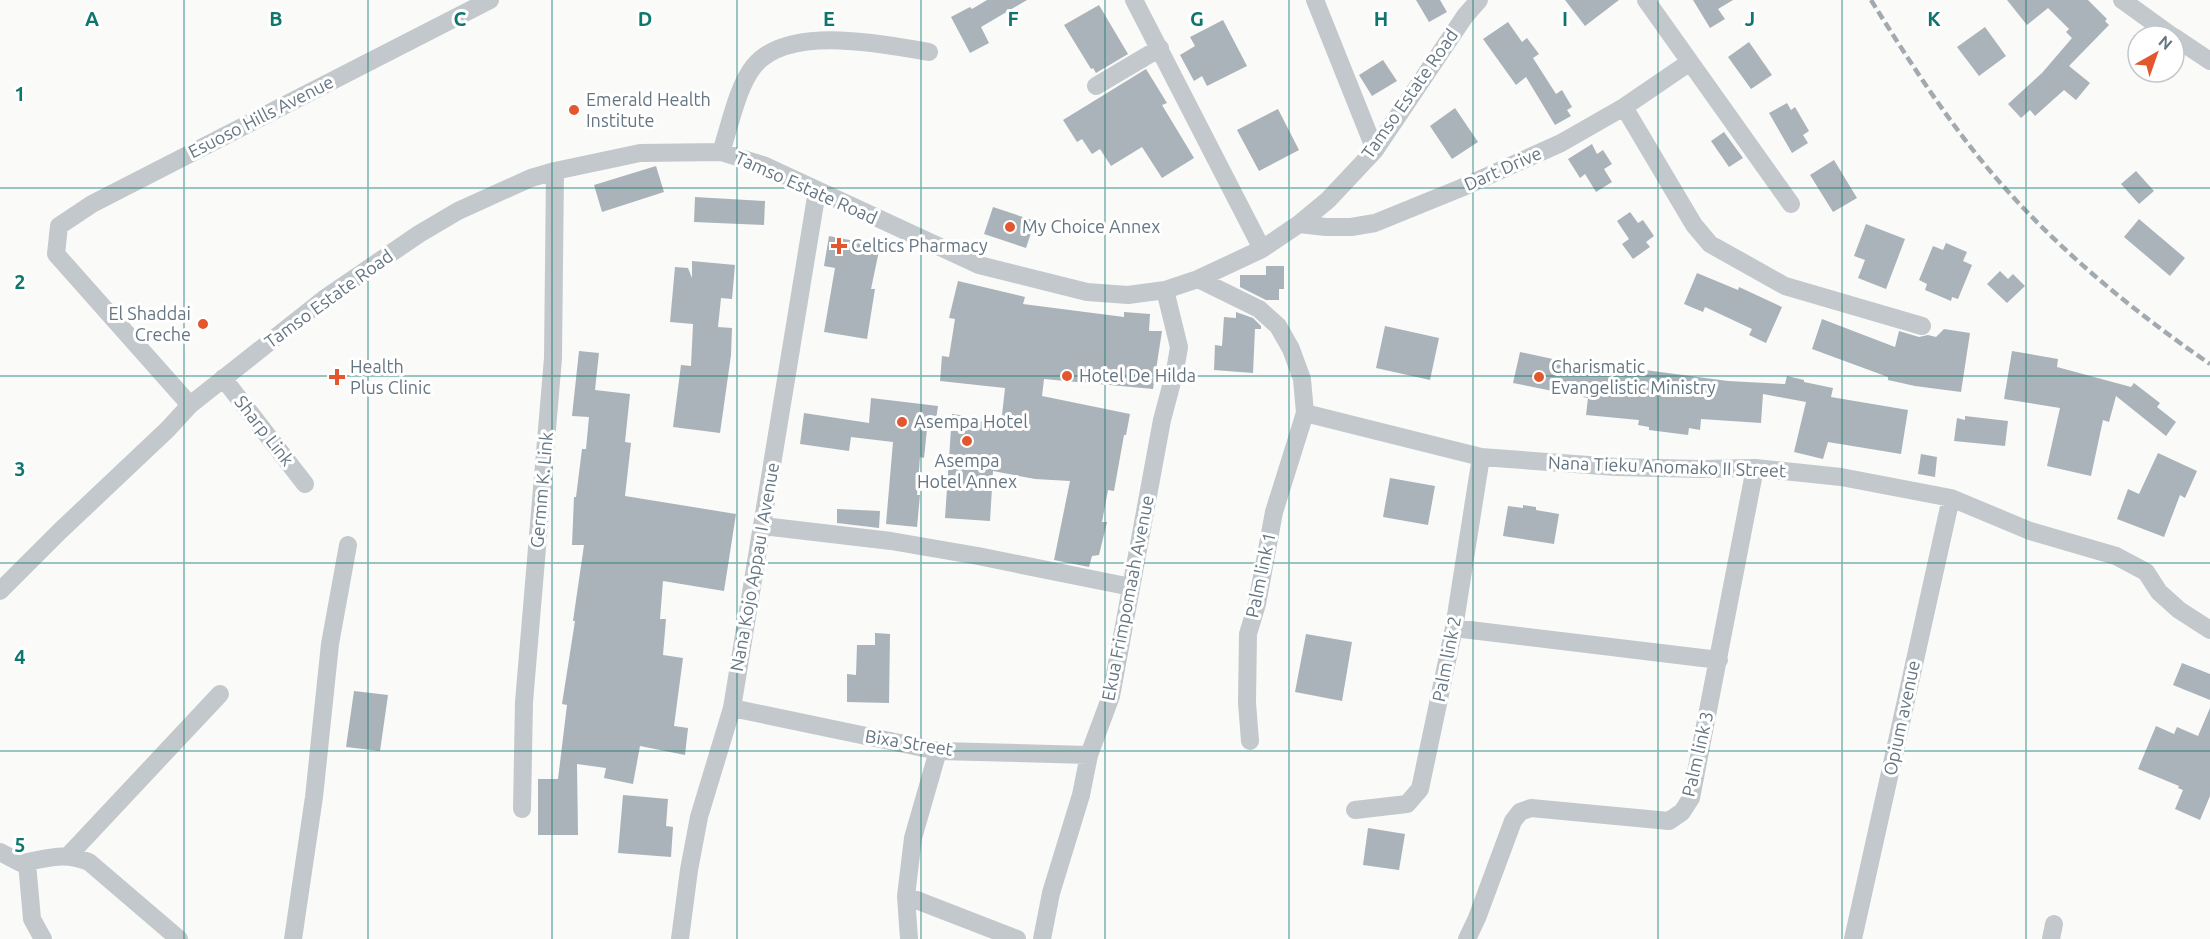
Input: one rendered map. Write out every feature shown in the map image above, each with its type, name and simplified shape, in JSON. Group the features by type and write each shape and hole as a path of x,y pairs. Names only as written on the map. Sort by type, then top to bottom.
{"street":[{"name":"Esuoso Hills Avenue","path":"190,405 56,254 60,226 92,204 490,0"},
{"path":"1134,0 1262,249"},
{"path":"1315,0 1375,150"},
{"name":"Tamso Estate Road","path":"0,591 190,405 223,378 342,286 419,234 531,178 640,153 721,152 763,165 979,265 1086,292 1128,295 1165,290 1198,279 1262,249 1299,224 1328,200 1375,150 1465,16 1479,0"},
{"path":"1646,0 1791,204"},
{"path":"2122,0 2155,24"},
{"path":"721,152 745,80 754,66 775,50 816,40 836,40 867,41 929,52"},
{"path":"2186,45 2210,61"},
{"path":"1096,86 1160,48"},
{"name":"Dart Drive","path":"1299,224 1351,227 1375,223 1562,143 1624,107 1690,62"},
{"path":"1624,107 1694,225 1710,244 1785,286 1922,326"},
{"name":"Germm K. Link","path":"522,809 524,702 553,358 555,171"},
{"name":"Nana Kojo Appau I Avenue","path":"680,939 699,817 732,708 817,191"},
{"path":"1198,279 1259,309 1278,326 1291,349 1302,379 1305,413"},
{"name":"Ekua Frimpomaah Avenue","path":"1042,939 1051,893 1078,805 1089,755 1111,696 1162,420 1175,370 1179,347 1165,290"},
{"name":"Sharp Link","path":"223,378 305,484"},
{"name":"Nana Tieku Anomako II Street","path":"1305,413 1481,457 1616,467 1755,468 1840,477 1951,498 2030,531 2116,556 2146,572 2159,592 2179,610 2210,630"},
{"name":"Palm link 1","path":"1250,741 1246,703 1248,634 1257,604 1274,512 1305,413"},
{"name":"Palm link 2","path":"1355,810 1407,804 1420,789 1454,628 1481,457"},
{"name":"Palm link 3","path":"1467,939 1478,918 1513,821 1520,812 1531,808 1669,821 1682,812 1691,798 1755,468"},
{"name":"Opium avenue","path":"1853,939 1951,498"},
{"path":"763,526 902,543 1131,587"},
{"path":"293,939 314,797 330,644 348,545"},
{"path":"1454,628 1719,660"},
{"path":"68,856 220,694"},
{"name":"Bixa Street","path":"732,708 938,751 1089,755"},
{"path":"909,939 906,896 912,838 938,751"},
{"path":"0,852 21,863 48,857 68,856 89,862 179,939"},
{"path":"27,862 32,919 43,939"},
{"path":"906,896 1017,939"}],"building":[{"path":"987,0 1027,0 981,27 989,43 970,53 951,17"},
{"path":"1416,0 1440,0 1447,12 1429,22"},
{"path":"1565,0 1619,0 1585,26"},
{"path":"1693,0 1733,0 1718,9 1725,19 1710,28"},
{"path":"2007,0 2088,0 2107,19 2105,21 2109,25 2069,66 2090,83 2076,100 2064,90 2035,116 2030,110 2021,118 2008,104 2042,73 2072,38 2066,32 2069,29 2048,8 2027,25"},
{"path":"1099,5 1128,54 1096,73 1093,68 1091,69 1064,25"},
{"path":"1223,20 1247,66 1207,86 1202,76 1194,81 1180,55 1195,46 1190,37"},
{"path":"1508,22 1522,42 1527,38 1539,54 1533,58 1556,94 1562,90 1572,107 1567,110 1571,116 1555,125 1526,77 1516,85 1483,39"},
{"path":"1985,27 2006,56 1979,76 1957,47"},
{"path":"1749,42 1772,75 1751,89 1728,57"},
{"path":"1383,60 1397,81 1372,96 1359,75"},
{"path":"1146,69 1167,103 1162,105 1194,158 1162,178 1142,147 1111,166 1100,149 1092,154 1082,139 1077,142 1063,120"},
{"path":"1787,103 1791,110 1795,107 1809,131 1803,135 1808,143 1792,153 1769,113"},
{"path":"1455,108 1478,142 1452,159 1430,126"},
{"path":"1278,109 1299,150 1259,171 1237,130"},
{"path":"1724,132 1743,158 1729,167 1711,141"},
{"path":"1592,144 1597,154 1603,150 1612,164 1604,169 1612,182 1596,192 1585,174 1580,178 1568,159"},
{"path":"1834,160 1857,198 1833,212 1810,175"},
{"path":"656,166 664,192 602,212 594,185"},
{"path":"2136,171 2154,191 2139,204 2121,184"},
{"path":"695,197 765,201 764,225 694,222"},
{"name":"My Choice Annex","path":"993,207 1035,221 1026,248 984,234"},
{"path":"1630,212 1638,223 1643,220 1654,236 1646,242 1650,247 1633,259 1622,244 1629,239 1617,221"},
{"path":"2139,219 2185,258 2170,276 2124,237"},
{"path":"1866,224 1905,239 1886,289 1858,278 1865,260 1854,256"},
{"path":"829,236 880,246 871,289 875,289 867,339 824,332 835,268 824,266"},
{"path":"1946,243 1967,252 1963,261 1972,265 1958,299 1952,297 1951,301 1925,290 1927,284 1919,280 1933,246 1943,250"},
{"path":"692,261 735,265 732,299 721,298 718,327 732,328 731,355 720,433 673,427 681,365 691,366 693,324 670,322 675,267 688,268 692,278"},
{"path":"1266,266 1284,266 1284,289 1279,289 1279,300 1266,300 1240,287 1240,275 1266,275"},
{"path":"2000,271 2008,279 2013,274 2025,286 2007,303 1987,284"},
{"path":"1697,273 1738,290 1739,287 1782,307 1766,343 1749,335 1752,329 1705,307 1703,312 1684,304"},
{"path":"958,281 1025,297 1023,304 1124,317 1124,312 1150,314 1149,331 1162,331 1153,389 1044,379 1042,396 1130,414 1114,491 1108,490 1102,522 1107,522 1099,555 1092,556 1089,567 1054,560 1070,481 1035,479 993,471 990,521 945,518 952,414 967,416 970,420 1001,424 1005,388 940,381 942,356 949,357 955,319 949,318"},
{"path":"1236,312 1253,318 1261,326 1261,329 1255,329 1253,373 1214,370 1215,345 1222,346 1224,317 1236,318"},
{"path":"1822,319 1895,347 1899,331 1919,337 1928,335 1936,337 1944,329 1970,333 1961,392 1888,380 1888,377 1812,349"},
{"path":"1385,326 1439,338 1430,380 1376,368"},
{"path":"579,351 599,353 595,390 630,394 625,442 631,443 625,496 736,514 724,591 663,581 660,619 666,619 663,655 683,658 674,726 688,728 685,755 640,746 633,784 604,778 606,768 577,764 578,835 538,835 538,779 558,779 567,705 562,704 584,545 572,545 574,497 576,497 582,449 586,449 589,417 572,416"},
{"path":"2012,351 2058,359 2057,367 2131,387 2134,383 2160,403 2157,407 2176,422 2166,436 2116,396 2109,422 2103,420 2091,476 2047,466 2060,408 2004,399"},
{"path":"1520,352 1571,363 1570,367 1644,375 1645,370 1728,381 1785,384 1787,376 1804,380 1804,382 1833,388 1831,397 1908,410 1901,454 1828,442 1823,459 1794,452 1806,402 1763,394 1761,423 1701,419 1700,430 1689,428 1688,435 1649,430 1649,427 1638,425 1639,420 1586,415 1588,398 1513,383"},
{"path":"871,398 938,406 936,420 928,420 924,458 920,457 917,527 886,524 893,442 851,437 849,451 800,444 804,413 869,423"},
{"path":"1965,416 2008,421 2005,446 1954,441 1957,418 1965,420"},
{"path":"2158,453 2197,471 2185,498 2180,495 2164,537 2117,519 2128,489 2139,494"},
{"path":"1921,454 1937,457 1935,477 1918,474"},
{"path":"1390,478 1435,486 1428,525 1383,517"},
{"path":"1523,505 1559,514 1554,544 1503,536 1508,506 1523,508"},
{"path":"837,509 880,511 879,528 837,523"},
{"path":"875,633 890,634 889,703 847,702 847,674 856,675 857,645 875,645"},
{"path":"1306,634 1352,642 1342,701 1295,692"},
{"path":"2182,663 2210,674 2210,700 2173,685"},
{"path":"354,691 388,695 380,751 346,747"},
{"path":"2210,708 2210,796 2200,820 2175,809 2183,790 2178,788 2179,786 2138,769 2156,726 2174,734 2177,727 2198,736"},
{"path":"623,795 668,799 666,826 673,827 671,857 618,853"},
{"path":"1368,828 1405,834 1399,870 1363,865"}],"railway":[{"path":"1871,0 1911,63 1969,146 2010,194 2063,247 2119,297 2210,364"}],"place":[{"name":"Emerald Health Institute","path":"574,110"},
{"name":"My Choice Annex","path":"1010,227"},
{"name":"Celtics Pharmacy","path":"839,246"},
{"name":"El Shaddai Creche","path":"203,324"},
{"name":"Hotel De Hilda","path":"1067,376"},
{"name":"Health Plus Clinic","path":"337,377"},
{"name":"Charismatic Evangelistic Ministry","path":"1539,377"},
{"name":"Asempa Hotel","path":"902,422"},
{"name":"Asempa Hotel Annex","path":"967,441"}]}
